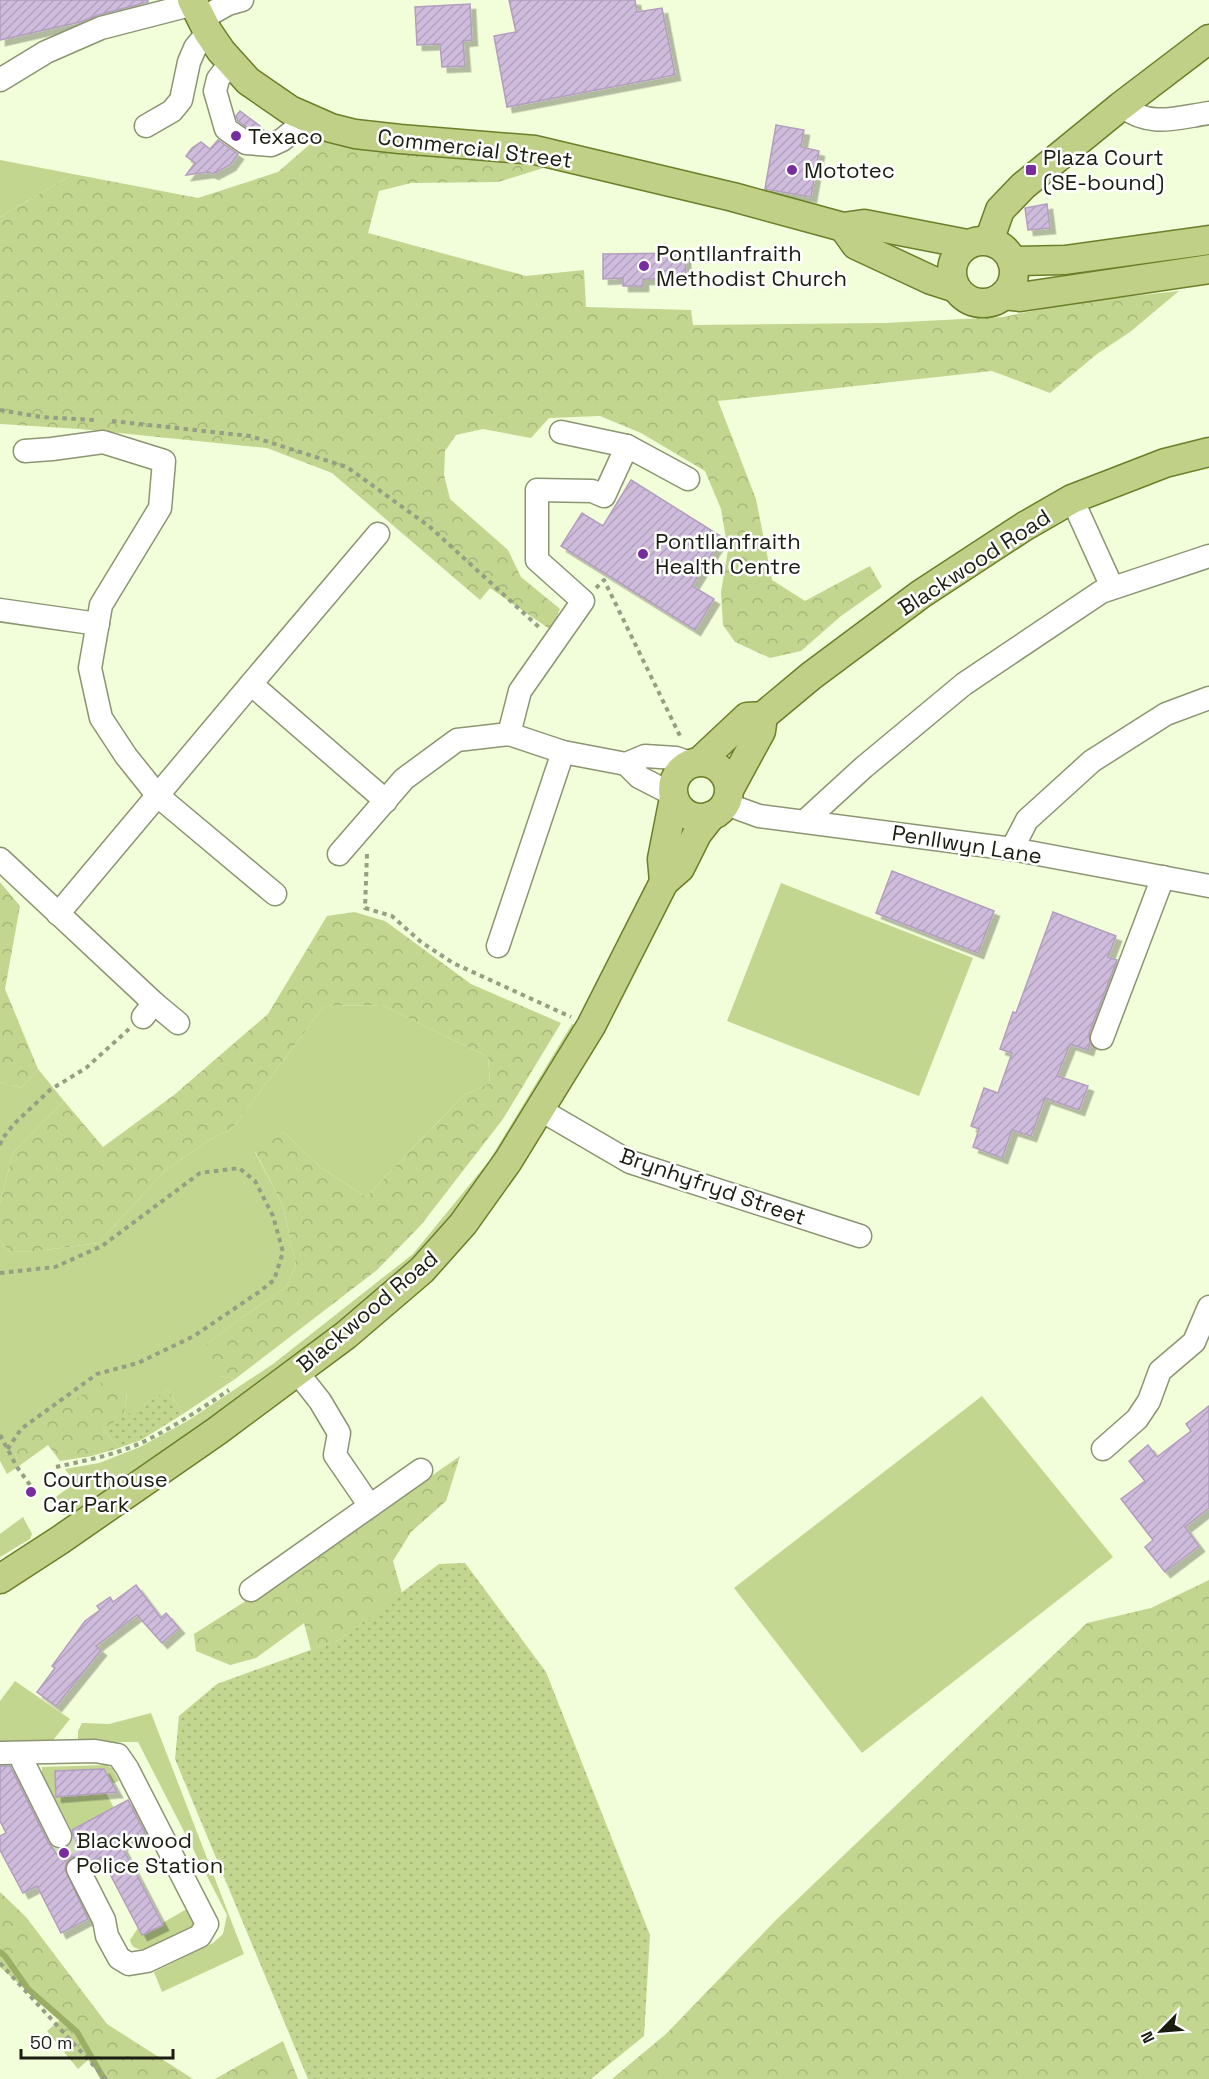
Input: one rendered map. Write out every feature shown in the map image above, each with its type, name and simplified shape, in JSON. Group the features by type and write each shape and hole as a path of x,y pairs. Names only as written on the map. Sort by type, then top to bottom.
{"main road":[{"name":"Commercial Street","path":"199,14 231,62 248,81 290,110 332,128 355,134 535,150 733,197 843,227 864,224 978,243 999,244 1012,261"},
{"path":"1209,39 1120,106 1023,186 1000,210 978,243 959,251 953,264 952,274 956,288 964,297 974,302 985,303 995,301 1011,286 1014,272 1012,261 1065,260 1209,240"},
{"path":"843,227 856,245 931,280 956,288"},
{"path":"1004,295 1020,297 1209,269"},
{"name":"Blackwood Road","path":"691,755 747,717 763,716 811,675 921,594 1025,526 1072,499 1165,463 1209,452"},
{"name":"Blackwood Road","path":"0,1579 30,1561 163,1468 346,1335 422,1270 463,1224 507,1161 591,1026 664,882 680,868 697,834 722,803 761,731 763,716"},
{"path":"691,755 720,768 726,777 722,803 693,817 685,813 674,796 675,780 691,755"},
{"name":"Blackwood Road","path":"664,882 662,859 674,796"}],"street":[{"path":"0,80 46,52 101,28 199,14 242,0"},
{"path":"146,126 172,111 182,100 189,62 195,48 199,14"},
{"path":"231,62 218,79 214,91 226,129 246,143 271,145 293,131 302,116"},
{"path":"1120,106 1134,116 1150,121 1209,113"},
{"path":"561,432 627,446 688,479"},
{"path":"25,451 103,441 164,461 160,508 101,605 90,669 101,718 126,756 158,796 275,894"},
{"path":"509,734 520,691 583,601 537,560 537,490 592,491 603,496 627,446"},
{"path":"1072,499 1112,587"},
{"path":"58,914 378,534"},
{"path":"805,821 864,767 964,684 1101,592 1209,556"},
{"path":"0,610 98,624"},
{"path":"251,684 386,801"},
{"path":"1012,849 1027,820 1092,761 1166,714 1209,698"},
{"path":"339,854 404,779 457,740 509,734 563,752 626,764 645,756 676,758 691,755"},
{"path":"498,946 563,752"},
{"path":"626,764 639,777 674,796"},
{"name":"Penllwyn Lane","path":"722,803 759,816 1012,849 1209,885"},
{"path":"0,859 58,914 148,1010 178,1023"},
{"path":"1102,1038 1163,877"},
{"name":"Brynhyfryd Street","path":"539,1109 630,1162 860,1236"},
{"path":"1103,1449 1137,1419 1149,1401 1160,1371 1194,1342 1209,1307"},
{"path":"297,1372 320,1401 339,1433 335,1455 370,1506"},
{"path":"251,1590 421,1470"},
{"path":"11,1753 95,1751 118,1755 207,1924 200,1936 147,1961 129,1964 119,1958 107,1936 104,1920 78,1869"},
{"path":"11,1753 23,1762 60,1836"}],"path":[{"path":"0,410 42,417 99,420"},
{"path":"111,421 250,436 347,467 430,527 555,641"},
{"path":"583,601 604,580 691,755"},
{"path":"363,827 368,836 365,908 392,916 421,942 453,963 573,1018 568,1022"},
{"path":"0,1145 14,1124 51,1090 86,1068 148,1010"},
{"path":"0,1273 56,1267 102,1246 200,1173 239,1168 255,1181 273,1216 283,1252 274,1280 259,1292 194,1336 138,1363 97,1374 21,1429 8,1450"},
{"path":"56,1467 94,1459 140,1444 190,1416 234,1386"},
{"path":"0,1435 30,1485"},
{"path":"0,1963 106,2079"}],"green space":[{"path":"316,139 553,165 498,182 411,183 379,191 368,233 526,276 584,270 586,307 691,310 693,325 885,323 1003,317 1077,302 1179,291 1050,393 992,371 718,401 756,499 772,580 805,601 870,566 882,587 841,616 801,651 770,658 735,642 723,625 721,592 728,550 721,509 705,471 641,433 600,416 549,418 531,438 483,429 456,435 445,451 444,475 450,499 508,550 521,577 560,609 551,630 490,588 480,600 332,473 267,448 80,429 0,424 0,217 73,174 198,198 278,172"},
{"path":"0,160 73,174 0,217"},
{"path":"0,882 20,906 5,989 38,1069 21,1088 0,1082"},
{"path":"781,883 973,958 919,1096 727,1021"},
{"path":"354,912 385,921 471,984 561,1023 503,1119 421,1225 377,1270 235,1379 219,1376 208,1360 206,1345 286,1287 296,1265 283,1206 255,1151 284,1132 320,1167 366,1197 464,1095 490,1083 488,1057 382,1005 324,1006 232,1129 209,1140 165,1171 98,1243 38,1251 10,1252 0,1241 0,1203 13,1153 64,1101 103,1147 174,1095 268,1014 327,916"},
{"path":"382,1005 488,1057 490,1083 464,1095 366,1197 320,1167 284,1132 255,1152 283,1206 296,1265 286,1287 206,1345 219,1376 235,1379 183,1414 168,1390 124,1417 127,1393 14,1450 19,1466 7,1474 0,1461 0,1241 10,1252 38,1251 98,1243 165,1171 209,1140 232,1129 324,1006"},
{"path":"572,1024 576,1025 503,1149 463,1205 414,1263 337,1326 105,1498 101,1493 70,1514 63,1515 50,1501 75,1483 65,1469 99,1463 140,1447 189,1420 273,1364 413,1254 489,1161"},
{"path":"38,1069 64,1101 13,1153 0,1203 0,1082 21,1088"},
{"path":"109,1377 127,1393 124,1417 103,1429 119,1448 92,1456 60,1461 48,1445 19,1466 14,1450 24,1434"},
{"path":"168,1390 183,1414 141,1440 119,1448 103,1429"},
{"path":"982,1396 1113,1557 862,1753 734,1588"},
{"path":"460,1456 446,1501 411,1532 393,1561 402,1593 341,1639 311,1650 304,1623 256,1658 230,1665 196,1651 194,1634 312,1559"},
{"path":"23,1517 32,1534 30,1539 0,1557 0,1534"},
{"path":"465,1563 546,1672 650,1935 644,2036 591,2079 308,2079 175,1759 179,1716 217,1684 341,1639 439,1564"},
{"path":"1209,1580 1209,2079 612,2079 666,2034 777,1919 1087,1623 1151,1608"},
{"path":"15,1681 70,1719 50,1744 0,1745 0,1701"},
{"path":"151,1713 244,1954 162,1992 154,1972 213,1943 223,1934 227,1915 138,1742 78,1742 78,1731 82,1723 109,1724"},
{"path":"106,1765 112,1768 119,1781 112,1784 104,1769 55,1771 56,1797 106,1793 114,1808 71,1830 42,1773 42,1767"},
{"path":"0,1892 26,1917 107,2024 193,2079 104,2079 88,2060 78,2069 47,2031 60,2020 0,1967"},
{"path":"190,1907 196,1921 192,1931 168,1943 148,1949 133,1946 130,1940 138,1928 142,1935"},
{"path":"283,2041 298,2079 215,2079"}],"building":[{"path":"0,0 148,0 148,2 80,22 0,40"},
{"path":"509,0 635,0 637,12 662,8 675,75 507,107 494,36 516,32"},
{"path":"470,4 472,40 463,41 465,66 442,67 440,44 417,45 415,7"},
{"path":"240,111 260,126 256,130 251,130 238,121 236,116"},
{"name":"Mototec","path":"776,125 804,130 801,147 819,151 811,197 765,189"},
{"path":"218,140 238,154 230,165 213,174 209,172 186,175 195,163 186,156 192,148 201,142 210,149"},
{"path":"1047,204 1050,228 1028,230 1025,208"},
{"name":"Pontllanfraith Methodist Church","path":"685,253 686,279 643,279 643,286 623,286 623,278 603,279 603,254"},
{"name":"Pontllanfraith Health Centre","path":"631,480 722,537 692,586 714,599 695,630 561,546 582,513 603,526"},
{"path":"892,871 994,911 978,953 876,913"},
{"path":"1053,912 1116,936 1108,957 1117,960 1089,1033 1088,1050 1070,1044 1057,1076 1088,1086 1079,1110 1045,1098 1031,1136 1012,1130 1002,1158 973,1147 979,1129 971,1126 984,1088 998,1093 1012,1053 1000,1049 1013,1012 1016,1013"},
{"path":"1209,1406 1209,1508 1185,1527 1199,1546 1165,1572 1145,1547 1153,1540 1121,1499 1145,1481 1129,1461 1148,1445 1157,1457 1191,1431 1186,1424"},
{"path":"136,1585 161,1618 166,1613 179,1628 162,1643 137,1615 96,1646 101,1650 56,1706 37,1692 55,1668 52,1666 85,1621 100,1610 97,1606 110,1597 113,1602"},
{"name":"Blackwood Police Station","path":"0,1766 10,1766 48,1842 58,1856 57,1849 65,1848 72,1843 72,1830 128,1800 145,1833 121,1845 163,1925 142,1935 101,1857 90,1863 85,1857 78,1856 71,1857 67,1861 65,1869 88,1919 61,1933 37,1886 23,1893 0,1850 0,1836 6,1833 0,1821"},
{"path":"104,1769 117,1792 56,1797 55,1771"}],"waterway":[{"path":"0,1952 28,1989 77,2032 104,2079"}],"tunnel":[{"path":"60,1836 78,1869"}],"place":[{"name":"Texaco","path":"236,136"},
{"name":"Mototec","path":"792,170"},
{"name":"Plaza Court (SE-bound)","path":"1031,170"},
{"name":"Pontllanfraith Methodist Church","path":"644,266"},
{"name":"Pontllanfraith Health Centre","path":"643,554"},
{"name":"Courthouse Car Park","path":"31,1492"},
{"name":"Blackwood Police Station","path":"64,1853"}]}
